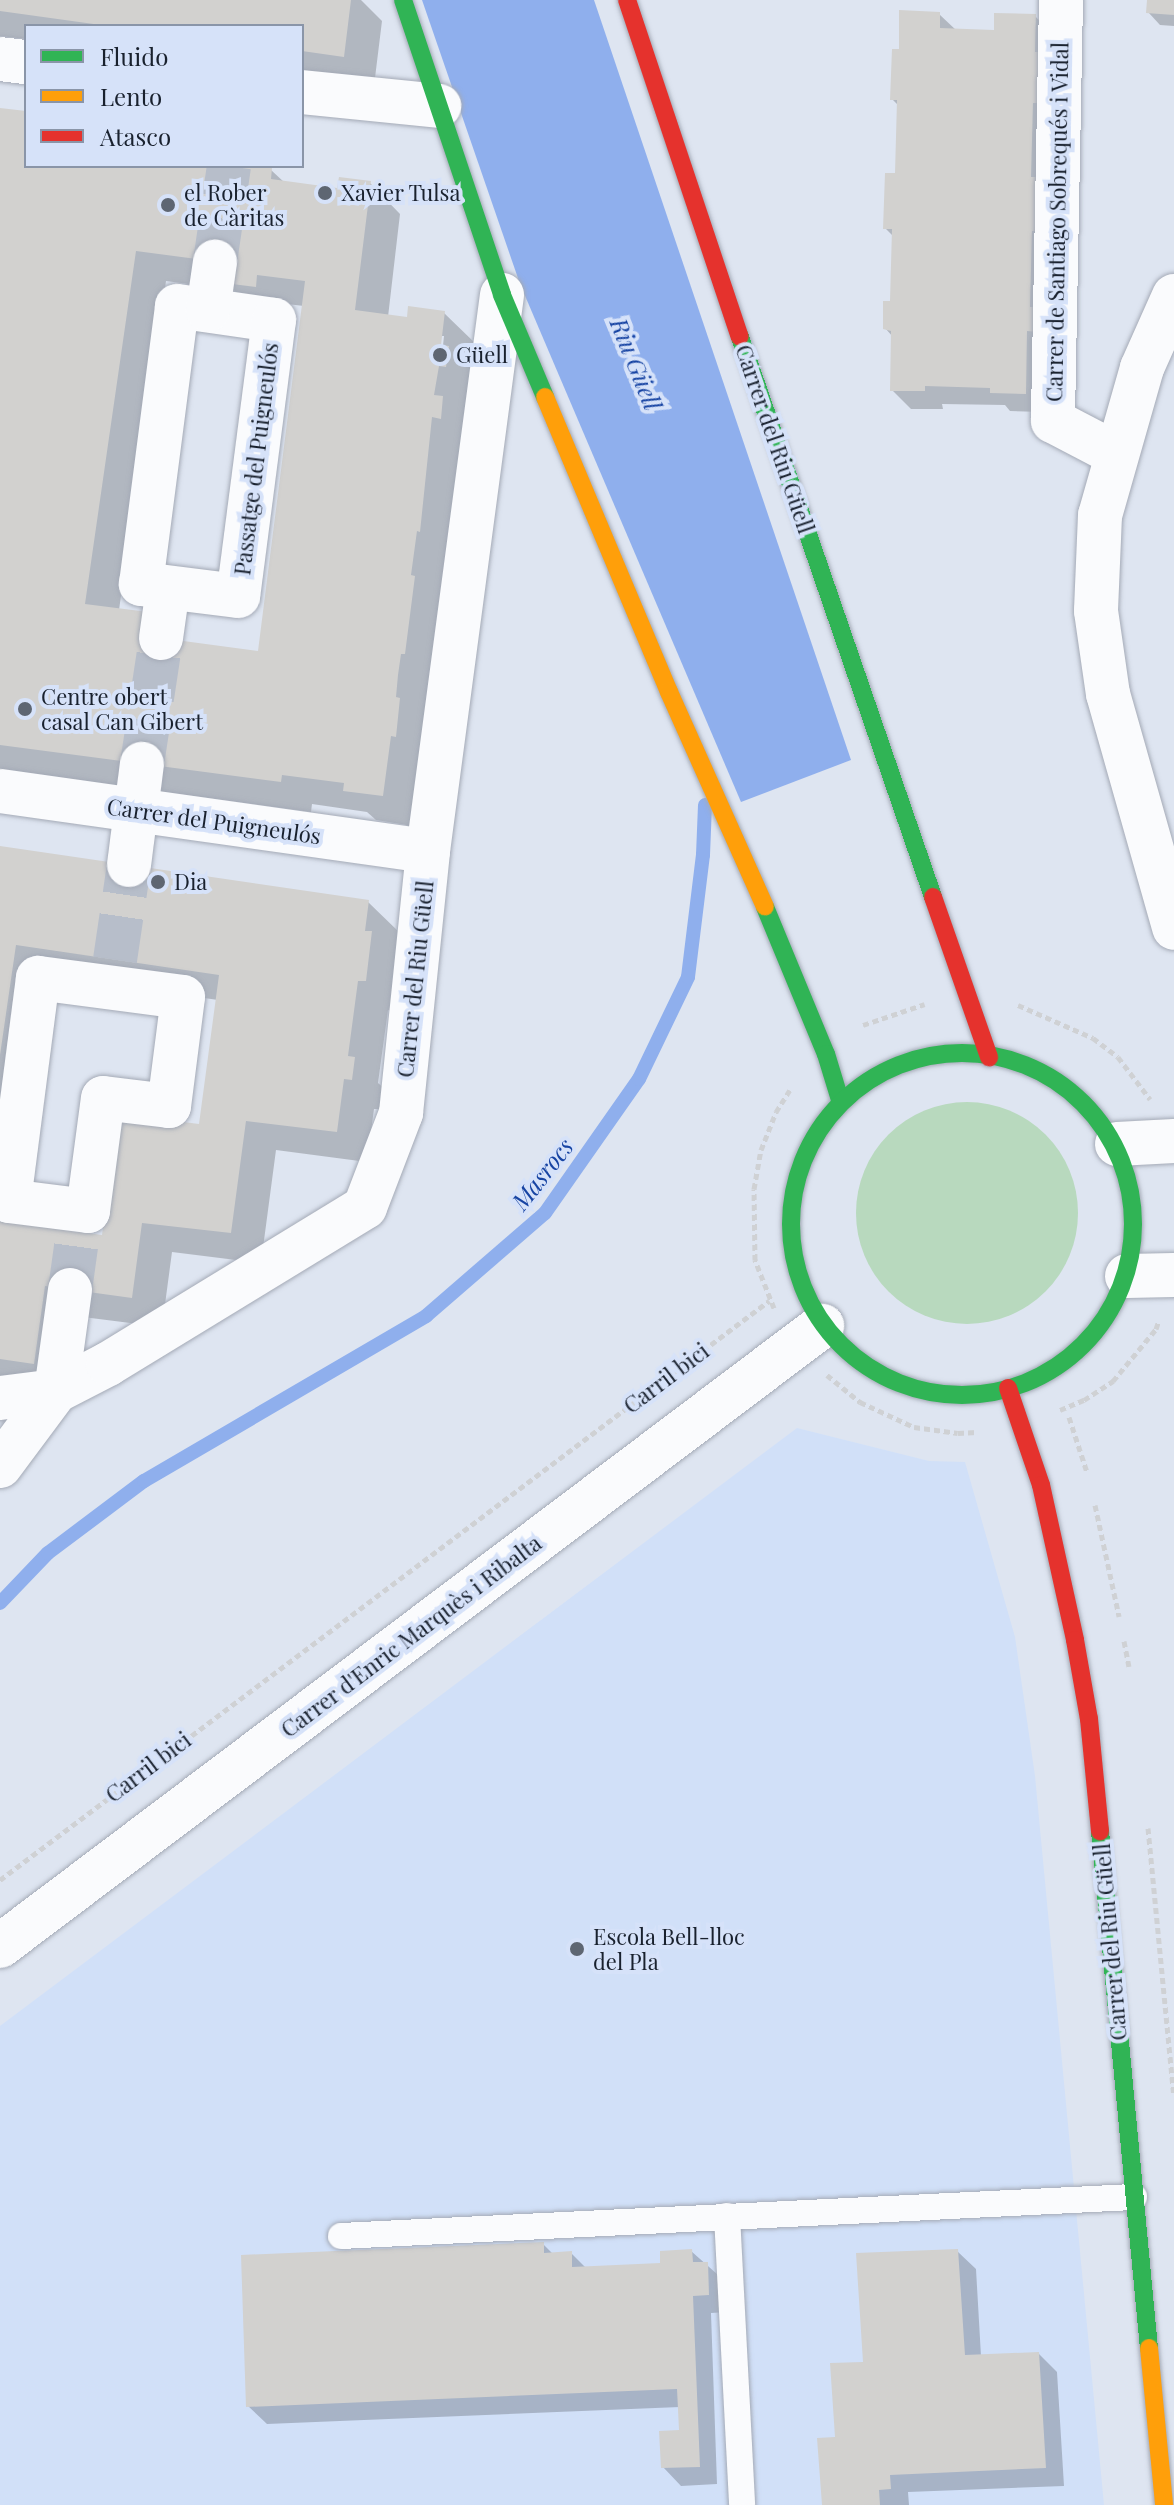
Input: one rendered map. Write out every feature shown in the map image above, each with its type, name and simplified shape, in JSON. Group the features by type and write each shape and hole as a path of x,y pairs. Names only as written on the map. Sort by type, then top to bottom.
{"street":[{"name":"Carrer del Riu Güell","path":"403,0 502,295 669,692 744,857 826,1054 841,1103"},
{"name":"Carrer del Riu Güell","path":"627,0 966,1000 989,1057"},
{"name":"Carrer de Santiago Sobrequés i Vidal","path":"1061,0 1053,421 1116,454"},
{"path":"0,59 24,62"},
{"path":"304,92 439,106"},
{"path":"208,310 215,262"},
{"name":"Carrer del Riu Güell","path":"0,1466 56,1391 108,1364 365,1207 401,1113 428,851 502,295"},
{"path":"1174,296 1142,368 1100,515 1096,611 1108,694 1174,928"},
{"name":"Passatge del Puigneulós","path":"177,306 208,310 274,320 238,596 141,584 177,306"},
{"path":"161,638 168,588"},
{"path":"129,865 142,764"},
{"name":"Carrer del Puigneulós","path":"0,791 428,851"},
{"path":"114,974 183,997 169,1106 103,1098 88,1211 79,1221 9,1201 38,978 114,974"},
{"path":"989,1057 1024,1065 1066,1086 1101,1119 1117,1144 1127,1168 1135,1203 1134,1248 1127,1276 1110,1312 1078,1349 1044,1371 1008,1388 942,1392 903,1383 868,1367 822,1326 801,1287 794,1265 790,1245 790,1205 802,1158 828,1117 841,1103 887,1073 910,1064 949,1058 989,1057"},
{"path":"1117,1144 1171,1141"},
{"path":"1127,1276 1174,1275"},
{"path":"0,1398 56,1391 70,1290"},
{"name":"Carrer d'Enric Marquès i Ribalta","path":"0,1946 822,1326"},
{"name":"Carrer del Riu Güell","path":"1008,1388 1041,1485 1089,1719 1164,2505"}],"lane":[{"path":"341,2236 1134,2197"},
{"path":"727,2216 742,2505"}],"path":[{"name":"Carril bici","path":"0,1880 769,1301 755,1260 752,1233 754,1189 761,1150 783,1100 799,1077 871,1020 927,1004 966,1000 1014,1003 1093,1038 1118,1057 1142,1084 1171,1141"}],"shaded area":[{"name":"Escola Bell-lloc del Pla","path":"797,1428 929,1461 965,1462 1015,1637 1035,1776 1104,2505 0,2505 0,2026"}],"green space":[{"path":"967,1102 1010,1110 1046,1134 1070,1170 1078,1213 1070,1256 1046,1292 1010,1316 967,1324 924,1316 888,1292 864,1256 856,1213 864,1170 888,1134 924,1110"}],"water":[{"name":"Riu Güell","path":"422,0 594,0 851,760 741,802 520,284"}],"building":[{"path":"0,0 351,0 344,57 304,51 304,24 94,24 0,11"},
{"path":"1147,0 1174,0 1174,15 1146,13"},
{"path":"899,10 940,12 940,28 994,30 994,13 1036,14 1035,52 1043,52 1041,103 1033,103 1031,177 1044,177 1042,231 1032,231 1030,307 1038,307 1038,332 1027,331 1026,394 990,393 990,388 925,386 925,391 890,391 891,331 883,329 883,301 890,301 892,229 883,229 885,173 895,173 897,100 890,100 892,49 899,49"},
{"path":"0,108 24,111 24,168 272,168 271,179 337,188 339,177 371,181 355,310 407,317 408,306 445,311 441,345 449,346 446,367 439,366 434,395 443,396 441,419 432,417 420,532 417,531 411,575 415,576 405,654 401,654 398,675 396,697 400,698 396,737 391,736 383,796 343,791 344,783 282,775 281,782 0,745","holes":["136,251 227,263 224,283 256,287 257,275 305,281 258,651 161,638 156,613 85,604"]},
{"path":"0,846 369,900 365,931 372,931 366,981 358,981 348,1056 355,1057 352,1080 344,1079 337,1132 246,1121 231,1233 142,1223 132,1298 45,1286 34,1364 0,1359 0,1221 102,1235 119,1114 199,1124 219,975 16,945 0,1055"},
{"path":"544,2242 544,2253 572,2251 572,2267 660,2263 660,2251 692,2249 693,2262 708,2262 709,2295 693,2296 700,2467 661,2468 659,2431 679,2430 677,2389 246,2407 241,2255"},
{"path":"958,2249 965,2355 1039,2352 1046,2468 890,2475 891,2489 879,2490 880,2505 822,2505 817,2438 835,2437 830,2363 863,2362 856,2253"}],"waterway":[{"name":"Masrocs","path":"0,1603 48,1553 144,1481 426,1316 545,1213 639,1079 688,977 703,855 705,805"}],"tunnel":[{"path":"215,262 229,168"},
{"path":"142,764 161,638"},
{"path":"115,960 129,865"},
{"path":"70,1290 78,1232"}],"traffic: fast":[{"path":"403,0 502,295 545,397"},
{"path":"740,337 933,897"},
{"path":"765,907 826,1054 841,1103"},
{"path":"962,1053 995,1056 1027,1066 1057,1082 1083,1103 1104,1129 1120,1159 1130,1191 1133,1224 1130,1257 1120,1289 1104,1319 1083,1345 1057,1366 1027,1382 995,1392 962,1395 929,1392 897,1382 867,1366 841,1345 820,1319 804,1289 794,1257 791,1224 794,1191 804,1159 820,1129 841,1103 867,1082 897,1066 929,1056 962,1053"},
{"path":"1100,1831 1149,2348"}],"traffic: slow":[{"path":"545,397 669,692 765,907"},
{"path":"1149,2348 1164,2505"}],"traffic: jam":[{"path":"627,0 740,337"},
{"path":"933,897 989,1057"},
{"path":"1008,1388 1041,1485 1075,1640 1089,1719 1100,1831"}],"place":[{"name":"Xavier Tulsa","path":"325,193"},
{"name":"el Rober de Càritas","path":"168,205"},
{"name":"Güell","path":"440,355"},
{"name":"Centre obert casal Can Gibert","path":"25,709"},
{"name":"Dia","path":"158,882"},
{"name":"Escola Bell-lloc del Pla","path":"577,1949"}]}
